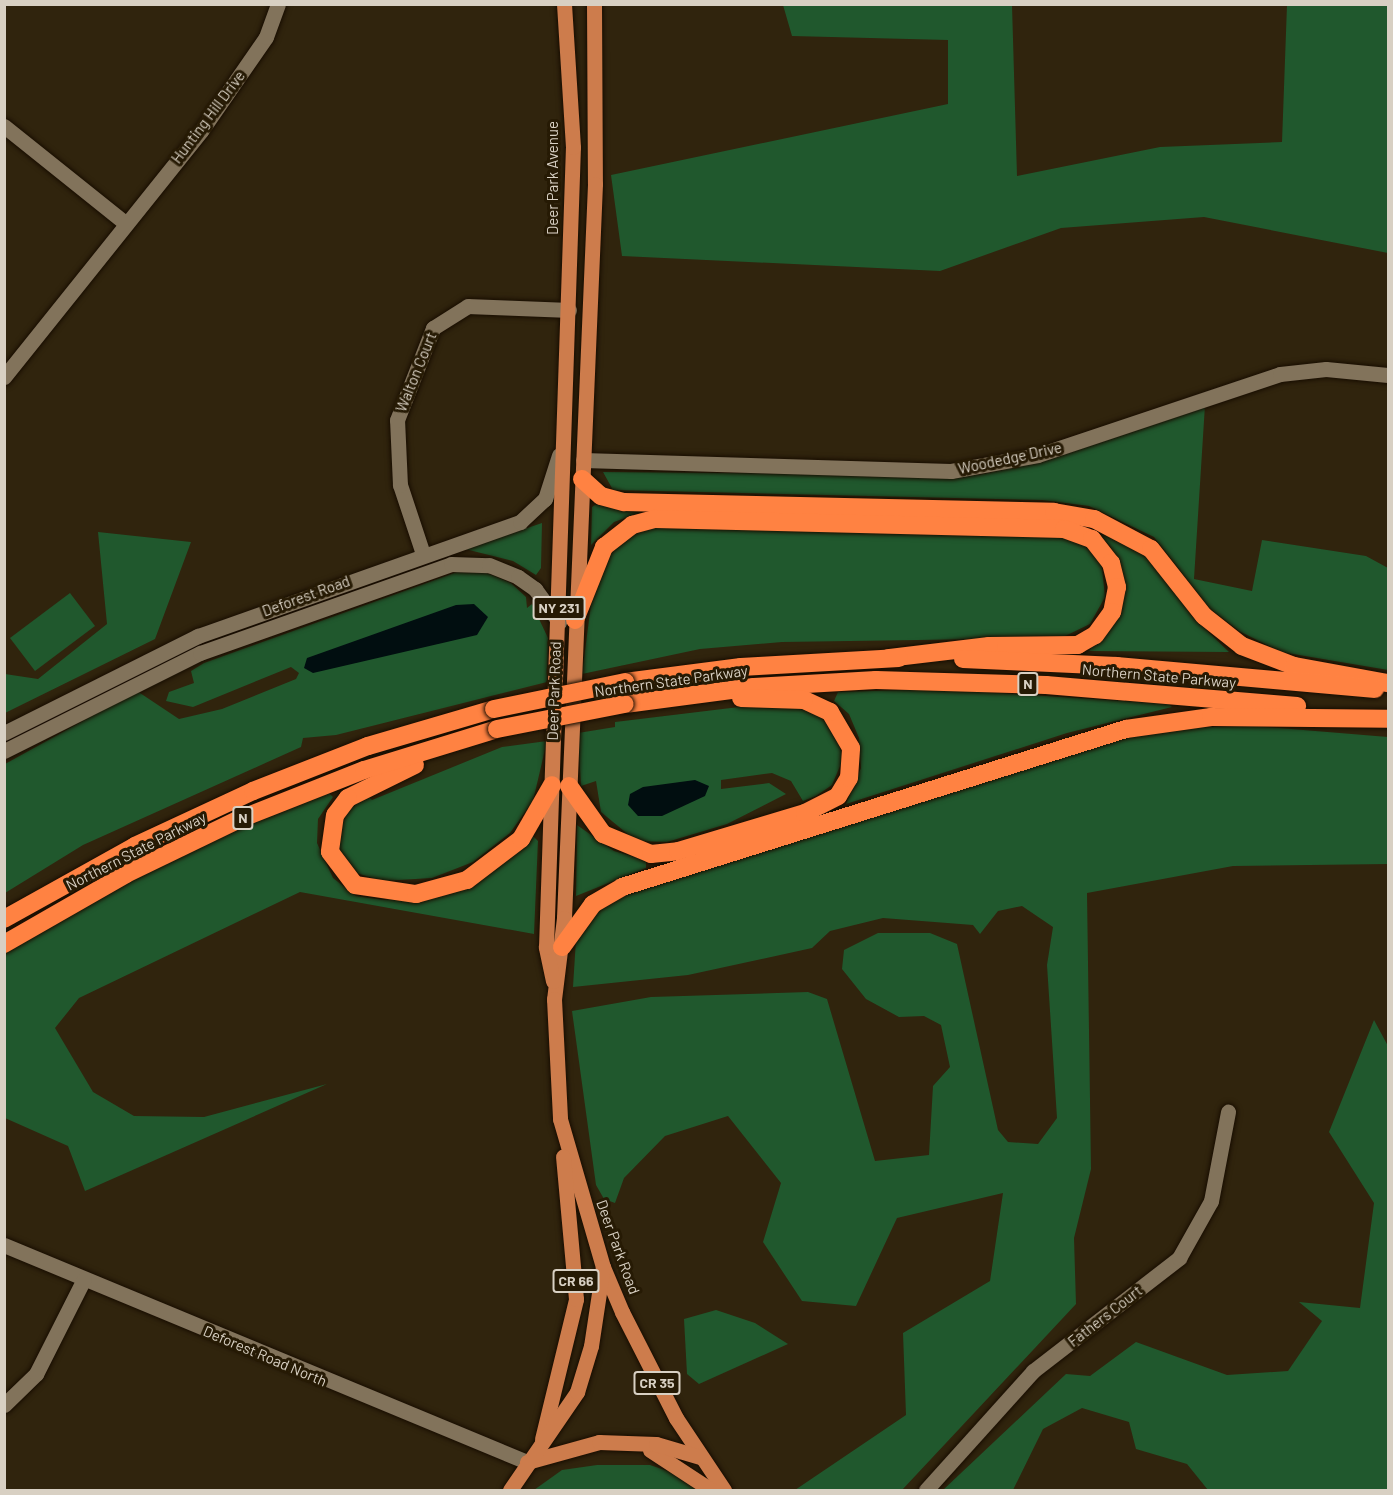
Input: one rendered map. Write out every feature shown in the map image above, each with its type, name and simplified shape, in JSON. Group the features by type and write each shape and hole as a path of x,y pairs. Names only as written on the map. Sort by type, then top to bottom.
{"highway":[{"path":"582,470 601,496 624,502 1046,512 1094,519 1151,549 1204,616 1242,646 1294,666 1389,683"},
{"path":"567,621 604,547 632,525 655,519 1064,529 1092,539 1111,563 1117,587 1112,612 1095,635 1078,645 989,646 888,658"},
{"name":"Northern State Parkway","path":"4,919 59,886 174,826 291,775 494,709 625,682 732,668 888,658 1117,666 1389,691"},
{"name":"Northern State Parkway","path":"4,944 126,874 240,819 364,770 497,729 667,697 797,684 920,680 1080,688 1389,717"},
{"path":"497,729 375,782 341,805 328,842 346,879 367,890 398,894 467,880 521,838 561,785 603,834 651,854 678,851 805,813 828,803 845,787 851,748 838,719 823,706 793,699 667,697"},
{"path":"562,947 593,904 622,887 1126,729 1211,717 1389,717"},
{"path":"4,910 59,886"}],"main road":[{"name":"Deer Park Avenue","path":"564,4 573,147 568,352"},
{"name":"Deer Park Road","path":"567,621 582,470 597,86 594,4"},
{"name":"Deer Park Road","path":"554,990 562,947 561,785 567,621 565,430 568,352"},
{"name":"Deer Park Road","path":"561,785 546,947 554,990 560,1119 603,1267 655,1380 700,1457 724,1491"},
{"name":"CR 66","path":"542,1439 576,1299 560,1119"},
{"name":"CR 66","path":"510,1491 542,1439 577,1392 591,1346 603,1267"},
{"path":"527,1462 599,1442 628,1441 700,1457"},
{"path":"628,1441 670,1459 711,1491"}],"street":[{"name":"Hunting Hill Drive","path":"4,377 214,112 266,37 278,4"},
{"path":"4,126 125,223"},
{"name":"Walton Court","path":"423,554 400,485 396,429 433,328 468,306 569,310"},
{"name":"Woodedge Drive","path":"582,470 951,471 1038,455 1280,374 1326,369 1389,375"},
{"name":"Deforest Road","path":"4,733 189,640 423,554 511,526 534,512 552,483 565,430"},
{"name":"Deforest Road","path":"4,751 200,653 451,564 489,565 518,576 535,589 567,621"},
{"name":"Fathers Court","path":"926,1491 1033,1371 1179,1258 1211,1201 1228,1112"},
{"name":"Deforest Road North","path":"4,1245 527,1462"},
{"path":"4,1405 36,1374 84,1279"}],"green space":[{"path":"783,5 1012,5 1017,176 1160,147 1282,142 1287,5 1388,5 1388,253 1204,217 1061,228 940,271 622,256 611,175 948,104 948,40 792,36"},
{"path":"1205,405 1194,579 1252,591 1262,540 1366,556 1388,568 1388,670 1281,652 1239,631 1209,608 1154,537 1089,506 1042,500 613,490 603,472 978,475 1045,461"},
{"path":"595,505 656,507 614,522 591,545 592,507"},
{"path":"542,523 541,568 536,575 513,561 465,549"},
{"path":"646,526 1063,532 1091,546 1102,567 1105,597 1090,624 1061,638 782,642 700,649 582,674 594,581 604,557"},
{"path":"1090,526 1146,551 1191,615 1229,652 1089,651 1122,606 1124,577 1110,546"},
{"path":"98,532 191,542 155,639 5,713 5,674 38,679 107,624"},
{"path":"457,572 487,573 511,583 526,597 527,608 532,604 548,638 547,682 336,735 303,738 301,747 83,845 5,893 5,764 137,691 179,719 222,709 296,679 299,673 291,667 193,707 166,701 169,692 194,683 191,671 204,663"},
{"path":"70,593 95,626 35,671 10,638"},
{"path":"939,689 1169,704 1172,707 1067,733 846,804 861,768 859,738 849,714 834,701 838,692"},
{"path":"780,702 814,712 835,729 843,759 832,785 816,796 803,801 791,781 772,773 721,780 721,789 769,783 786,794 727,824 667,842 636,841 601,812 596,781 581,786 578,733 615,727 615,722"},
{"path":"1254,726 1388,737 1388,864 1233,866 1087,893 1091,1169 1074,1238 1076,1304 902,1490 795,1490 906,1415 903,1333 990,1281 1003,1193 897,1218 856,1306 802,1301 763,1242 781,1183 728,1116 665,1136 624,1178 615,1203 604,1199 596,1185 572,1011 651,997 808,992 827,999 875,1161 929,1155 933,1086 950,1067 941,1025 924,1016 899,1017 866,999 842,969 844,950 878,933 930,933 957,944 998,1130 1008,1142 1038,1144 1057,1118 1047,965 1053,927 1022,906 998,911 980,934 973,925 883,918 830,931 812,948 688,975 573,987 576,939 605,902 1116,738 1174,728"},
{"path":"547,741 533,801 510,833 473,862 432,878 382,881 353,872 338,851 335,826 346,808 366,794 372,800 502,747"},
{"path":"328,792 333,797 318,819 317,843 333,878 356,896 384,900 466,887 497,869 531,834 538,841 534,934 300,892 79,998 55,1028 93,1092 134,1116 204,1117 327,1084 85,1191 68,1146 5,1118 5,951 207,839"},
{"path":"577,825 614,851 646,860 646,868 576,896"},
{"path":"1374,1020 1388,1046 1388,1490 1208,1490 1187,1464 1136,1449 1129,1422 1082,1408 1043,1429 1013,1490 943,1490 1066,1374 1090,1376 1136,1342 1227,1375 1288,1371 1322,1321 1299,1302 1360,1308 1374,1203 1329,1132"},
{"path":"716,1310 755,1323 788,1344 699,1384 687,1374 684,1319"},
{"path":"597,1465 650,1465 688,1478 697,1490 534,1490 562,1470"}],"shaded area":[{"path":"474,604 488,617 477,635 313,673 304,668 307,658 456,605"},
{"path":"695,780 709,786 705,796 662,816 638,816 628,805 630,794 643,787"}]}
